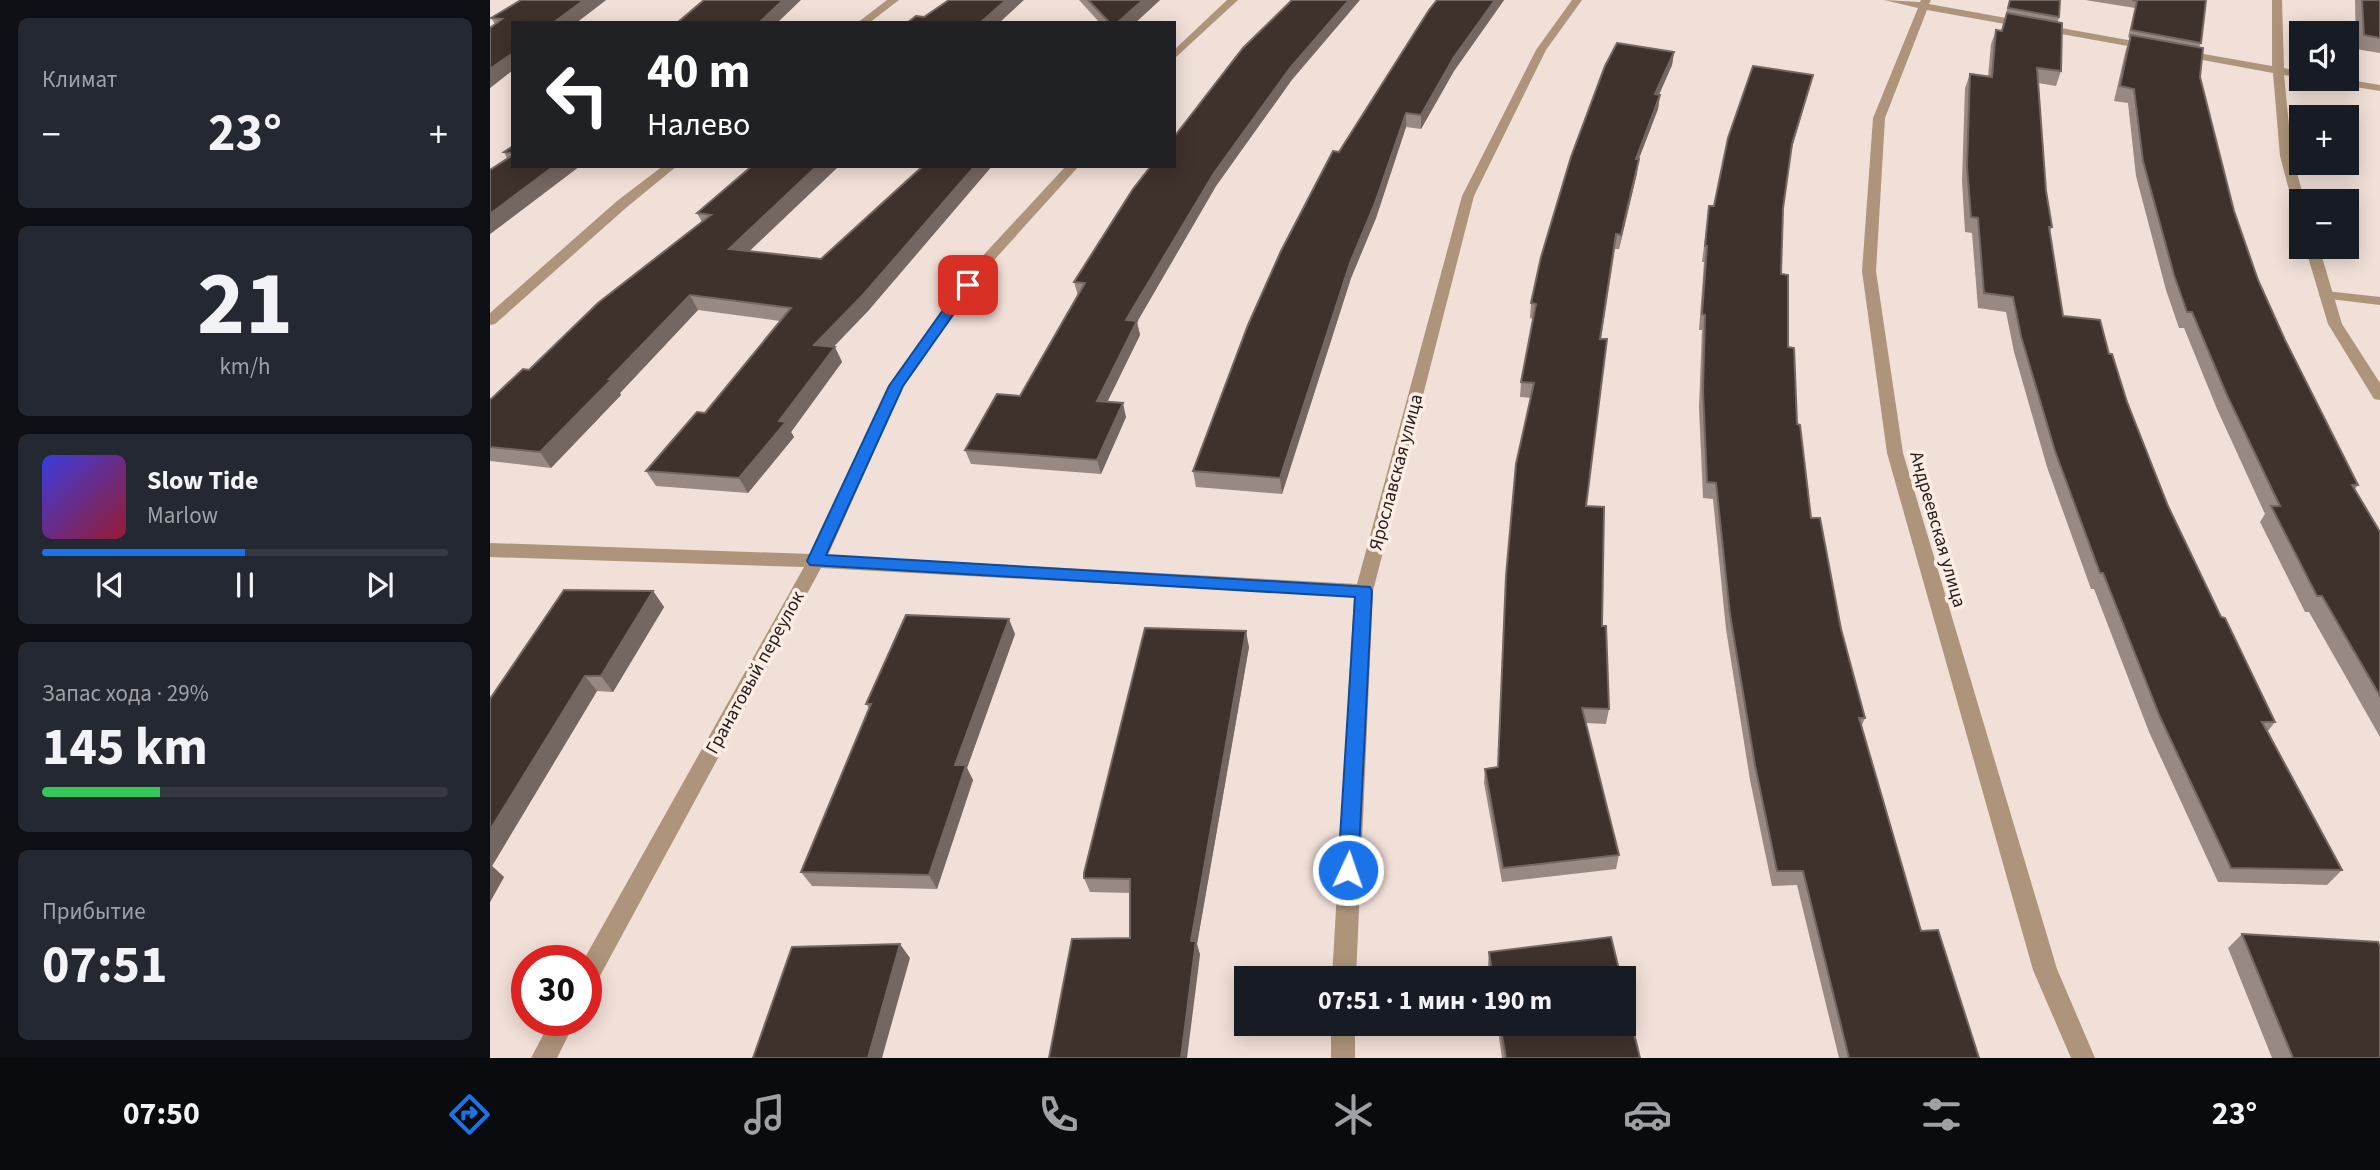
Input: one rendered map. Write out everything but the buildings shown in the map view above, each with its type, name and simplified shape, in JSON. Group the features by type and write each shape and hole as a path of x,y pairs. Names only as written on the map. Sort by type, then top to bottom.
{"street":[{"path":"865,21 894,0"},
{"path":"1176,54 1233,0"},
{"name":"Ярославская улица","path":"1344,966 1364,591 1468,196 1541,50 1577,0"},
{"path":"1889,0 1924,2 2161,49"},
{"path":"2277,0 2278,71 2286,156 2295,189"},
{"name":"Андреевская улица","path":"1924,2 1879,118 1869,271 1895,453 2045,970 2083,1058"},
{"path":"2174,52 2289,73"},
{"path":"2359,85 2380,88"},
{"path":"490,321 622,204 668,168"},
{"name":"Гранатовый переулок","path":"602,950 816,561 896,386 982,265 1071,168"},
{"path":"2316,259 2335,324 2380,395"},
{"path":"2326,295 2380,301"},
{"path":"490,550 816,561 1364,591"},
{"path":"543,1058 555,1036"},
{"path":"1342,1058 1343,1036"}],"route":[{"path":"968,285 896,386 816,561 1364,591 1348,870"}]}
